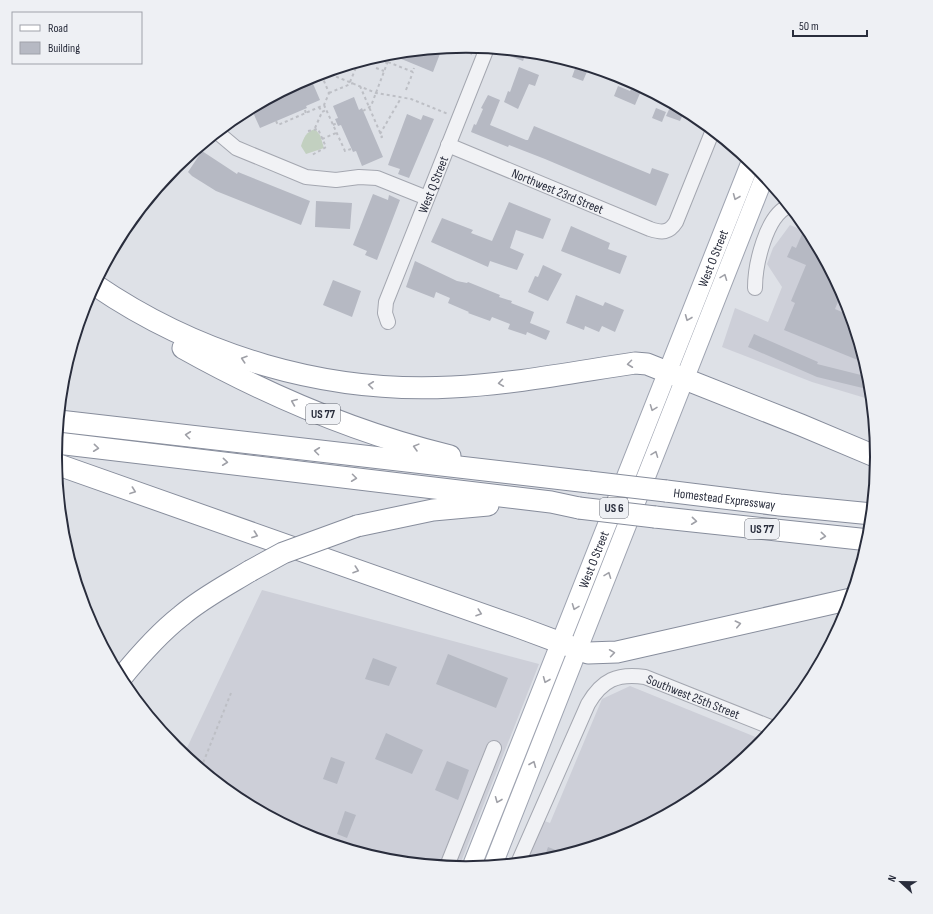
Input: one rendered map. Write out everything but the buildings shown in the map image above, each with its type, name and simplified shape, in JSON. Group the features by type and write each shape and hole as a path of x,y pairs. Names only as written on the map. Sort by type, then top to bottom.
{"highway":[{"path":"100,288 158,323 222,351 264,365 338,382 378,386 452,387 492,384 636,363 647,364 870,454"},
{"name":"US 77","path":"97,293 157,332 230,373 277,396 372,434 455,457 583,481"},
{"path":"64,422 583,481"},
{"name":"US 77","path":"63,444 551,502 579,508"},
{"path":"62,466 592,654 617,652 844,600"},
{"name":"Homestead Expressway","path":"583,481 780,505 866,513"},
{"path":"126,673 159,635 181,616 213,593 283,553 357,526 410,514 460,506 502,505 579,508"},
{"name":"Homestead Expressway","path":"579,508 862,539"}],"main road":[{"name":"West O Street","path":"495,860 569,647 676,375 749,168"},
{"name":"West O Street","path":"676,375 761,181"},
{"name":"West O Street","path":"474,861 569,647"}],"street":[{"name":"West Q Street","path":"388,322 385,313 386,302 485,54"},
{"name":"Northwest 23rd Street","path":"448,145 650,229 661,232 669,230 676,222 711,135"},
{"path":"221,136 236,148 306,177 336,180 360,177 377,178 427,198"},
{"path":"755,288 757,261 773,220 780,211 785,209"},
{"path":"274,468 277,446"},
{"name":"Southwest 25th Street","path":"520,858 588,704 602,685 612,679 623,676 645,677 767,726"},
{"path":"449,860 494,748"}],"path":[{"path":"470,53 475,55"},
{"path":"363,111 369,108 388,62 413,72"},
{"path":"276,122 278,125 324,105 329,93 352,83 357,68"},
{"path":"376,68 384,71"},
{"path":"406,90 414,68"},
{"path":"333,75 376,92 412,99 451,115"},
{"path":"323,79 329,93"},
{"path":"360,86 380,134"},
{"path":"378,138 382,137 380,134 401,98"},
{"path":"324,105 345,151 351,149"},
{"path":"319,108 322,112"},
{"path":"304,110 306,114"},
{"path":"308,131 315,128 322,112 326,110"},
{"path":"312,155 325,149 320,132 315,128"},
{"path":"322,139 336,133"},
{"path":"203,763 231,693"}],"shaded area":[{"path":"790,225 799,229 816,255 840,302 849,327 857,352 866,398 812,382 722,347 735,308 768,322 782,287 767,264 773,248"},
{"path":"262,590 539,664 461,861 414,858 388,853 337,840 312,830 264,807 242,793 221,778 187,748"},
{"path":"630,686 757,738 733,761 712,778 691,793 645,819 596,840 527,856 542,820 550,823 602,699"}],"green space":[{"path":"315,129 320,135 324,148 306,154 301,146 304,137 307,133"}]}
